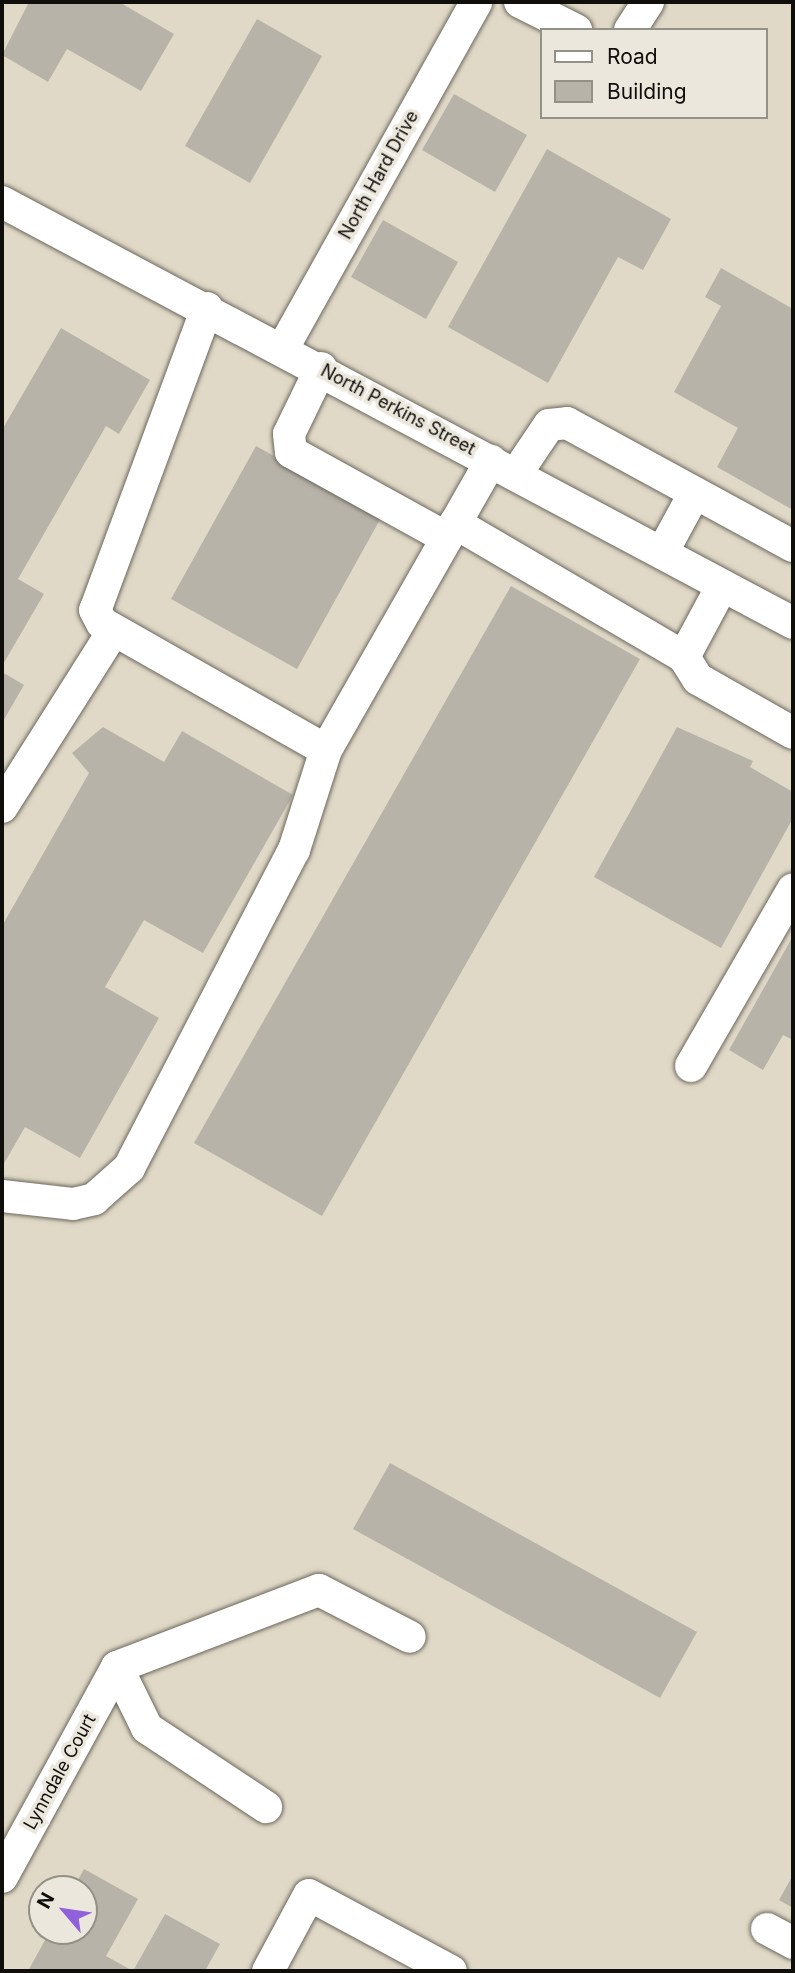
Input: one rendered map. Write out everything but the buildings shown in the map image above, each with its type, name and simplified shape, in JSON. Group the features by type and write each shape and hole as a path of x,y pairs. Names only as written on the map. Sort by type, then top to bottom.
{"street":[{"name":"North Hard Drive","path":"284,348 476,2"},
{"path":"520,2 572,28"},
{"path":"630,28 648,2"},
{"name":"North Perkins Street","path":"2,202 207,307 793,623"},
{"path":"207,307 95,610 114,630 326,750"},
{"path":"321,368 289,434 292,453 451,531 684,657 698,679 793,733"},
{"path":"2,1196 73,1204 94,1199 129,1168 294,850 326,750 451,531 504,467 549,425 567,423 793,546"},
{"path":"662,553 694,494"},
{"path":"684,657 722,586"},
{"path":"2,807 114,630"},
{"path":"691,1066 793,888"},
{"path":"266,1807 147,1728 117,1667 319,1590 410,1637"},
{"name":"Lynndale Court","path":"2,1875 117,1667"},
{"path":"268,1971 309,1895 451,1971"}],"shaded area":[{"path":"2,2 793,2 793,1971 2,1971"}]}
